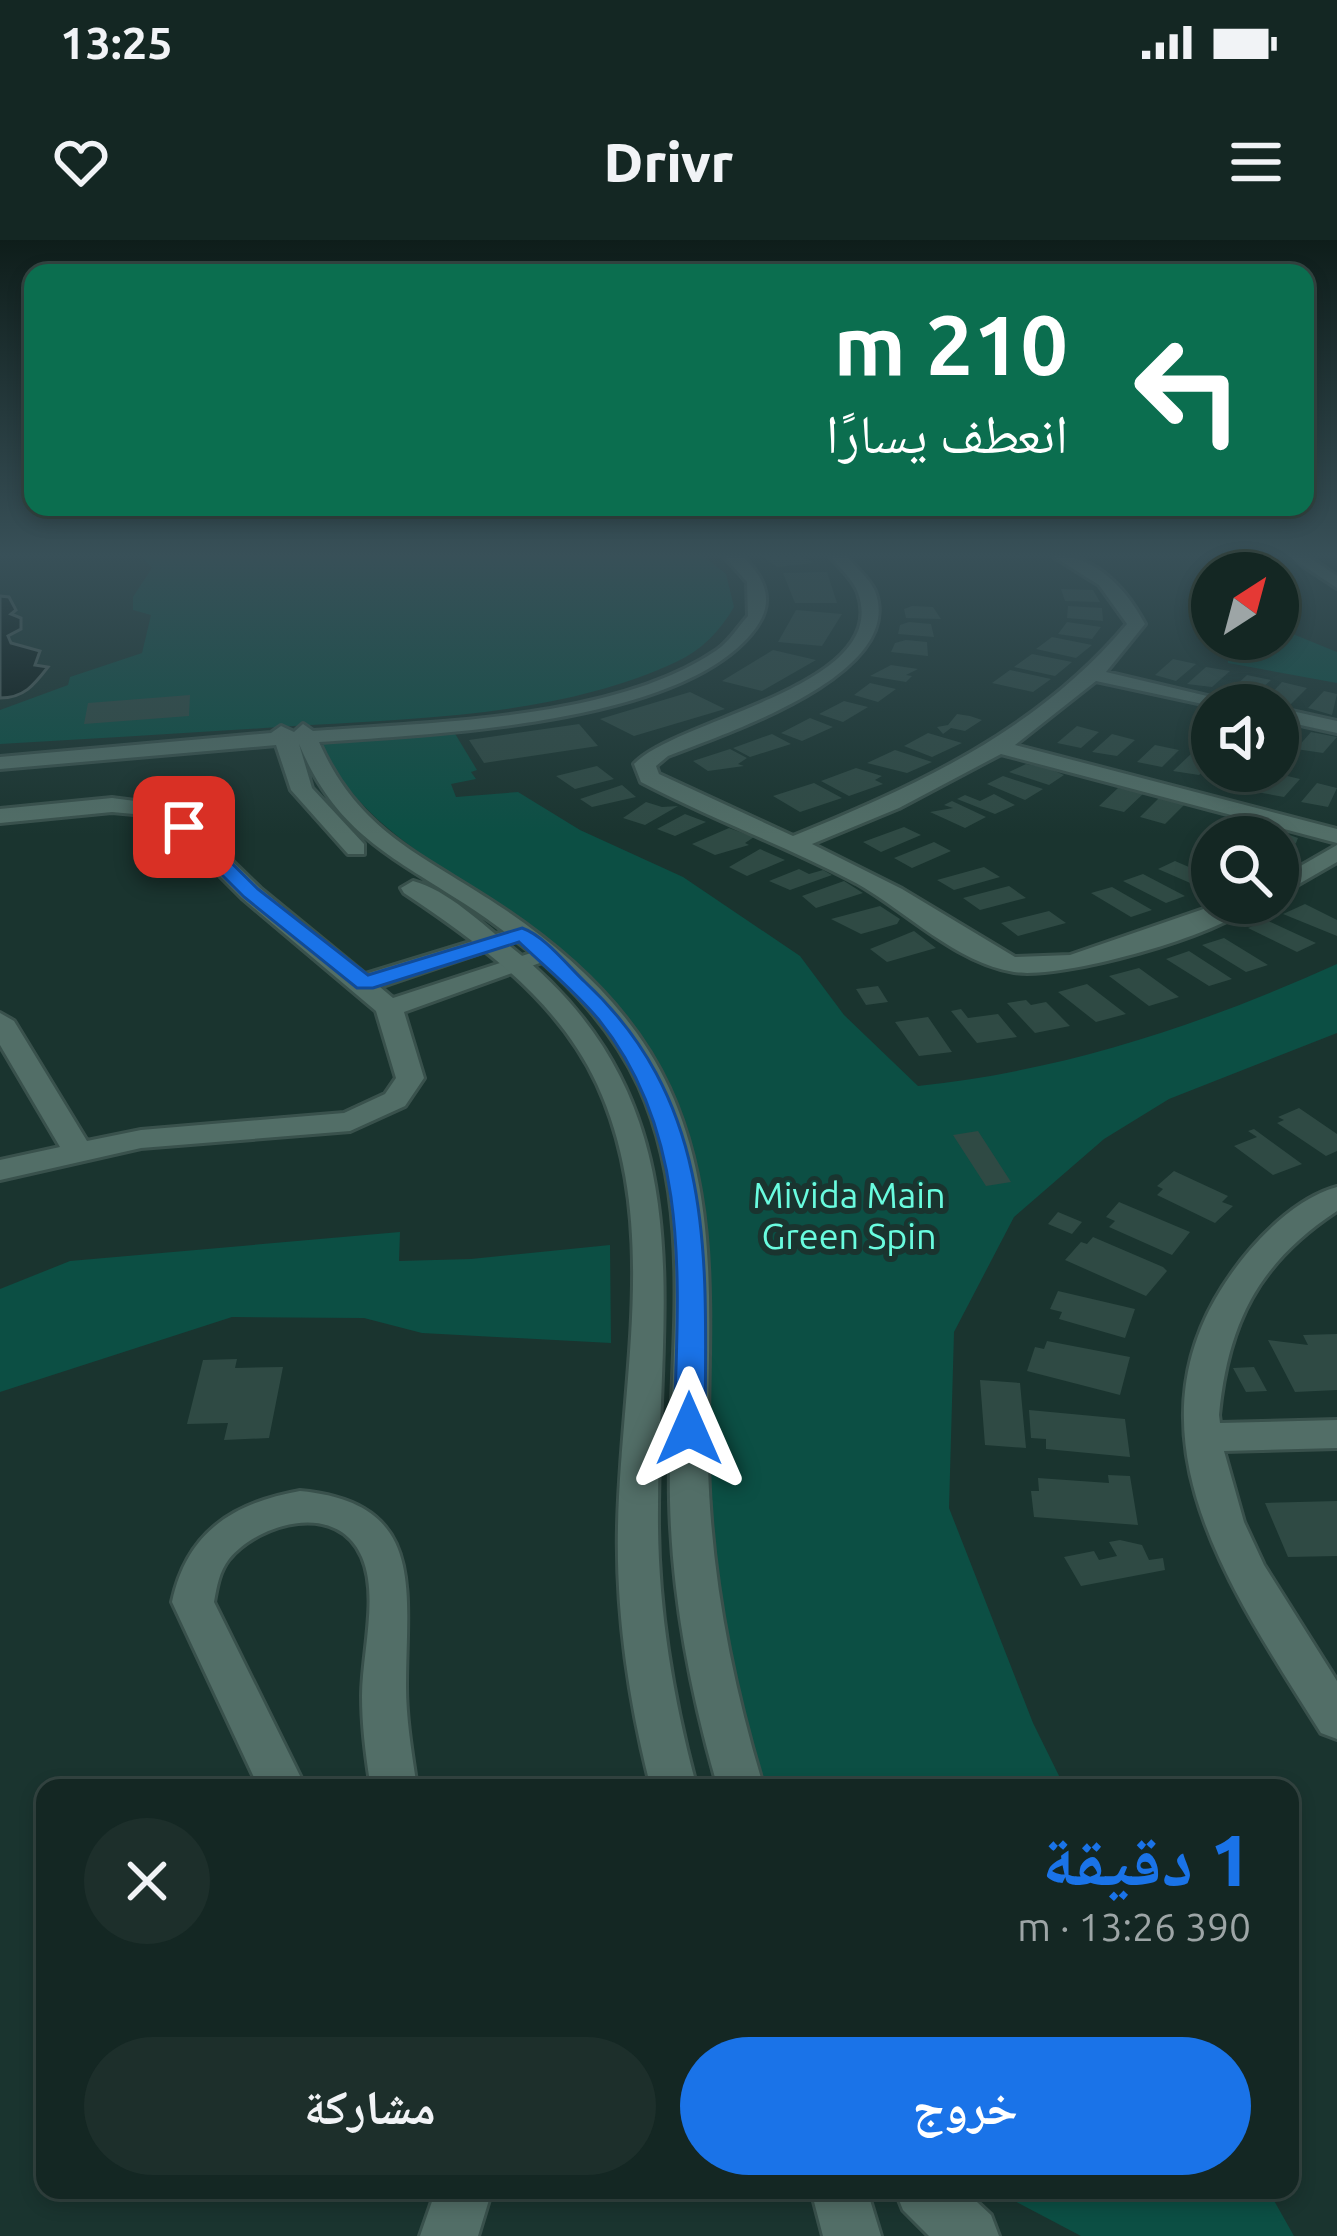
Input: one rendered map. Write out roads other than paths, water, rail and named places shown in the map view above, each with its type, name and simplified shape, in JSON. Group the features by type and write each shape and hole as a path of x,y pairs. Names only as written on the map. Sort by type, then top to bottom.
{"street":[{"path":"0,763 526,709 669,670 707,648"},
{"path":"0,753 536,715 608,700 685,673 729,648"},
{"path":"855,648 847,660 780,706 687,741 645,764 649,777 686,798 798,842 1013,964 1062,962 1136,944 1191,923"},
{"path":"798,842 907,799 998,747 1094,674 1116,648"},
{"path":"1094,674 1191,695"},
{"path":"1299,719 1337,727"},
{"path":"293,734 302,790 341,836 490,945 529,952 602,1067 626,1117 641,1179 649,1256 639,1570 654,1704 672,1779"},
{"path":"293,734 364,828 593,998 641,1063 663,1106 686,1186 692,1262 692,1542 707,1664 739,1779"},
{"path":"998,747 1337,836"},
{"path":"0,816 112,805 151,809 184,827 251,893 365,983 389,1008 410,1078 395,1100 350,1122 141,1139 0,1170"},
{"path":"1299,876 1337,852"},
{"path":"365,983 490,945"},
{"path":"389,1008 529,952"},
{"path":"0,1021 79,1153"},
{"path":"1337,1197 1280,1238 1235,1293 1204,1360 1200,1437 1219,1512 1236,1552 1337,1719"},
{"path":"1200,1437 1337,1434"},
{"path":"280,1779 193,1602 193,1584 208,1550 240,1524 299,1508 345,1517 364,1529 383,1557 384,1700 393,1779"},
{"path":"449,2236 461,2199"},
{"path":"842,2199 852,2236"},
{"path":"932,2199 970,2236"}],"park label":[{"name":"Mivida Main Green Spin","path":"849,1214"}]}
